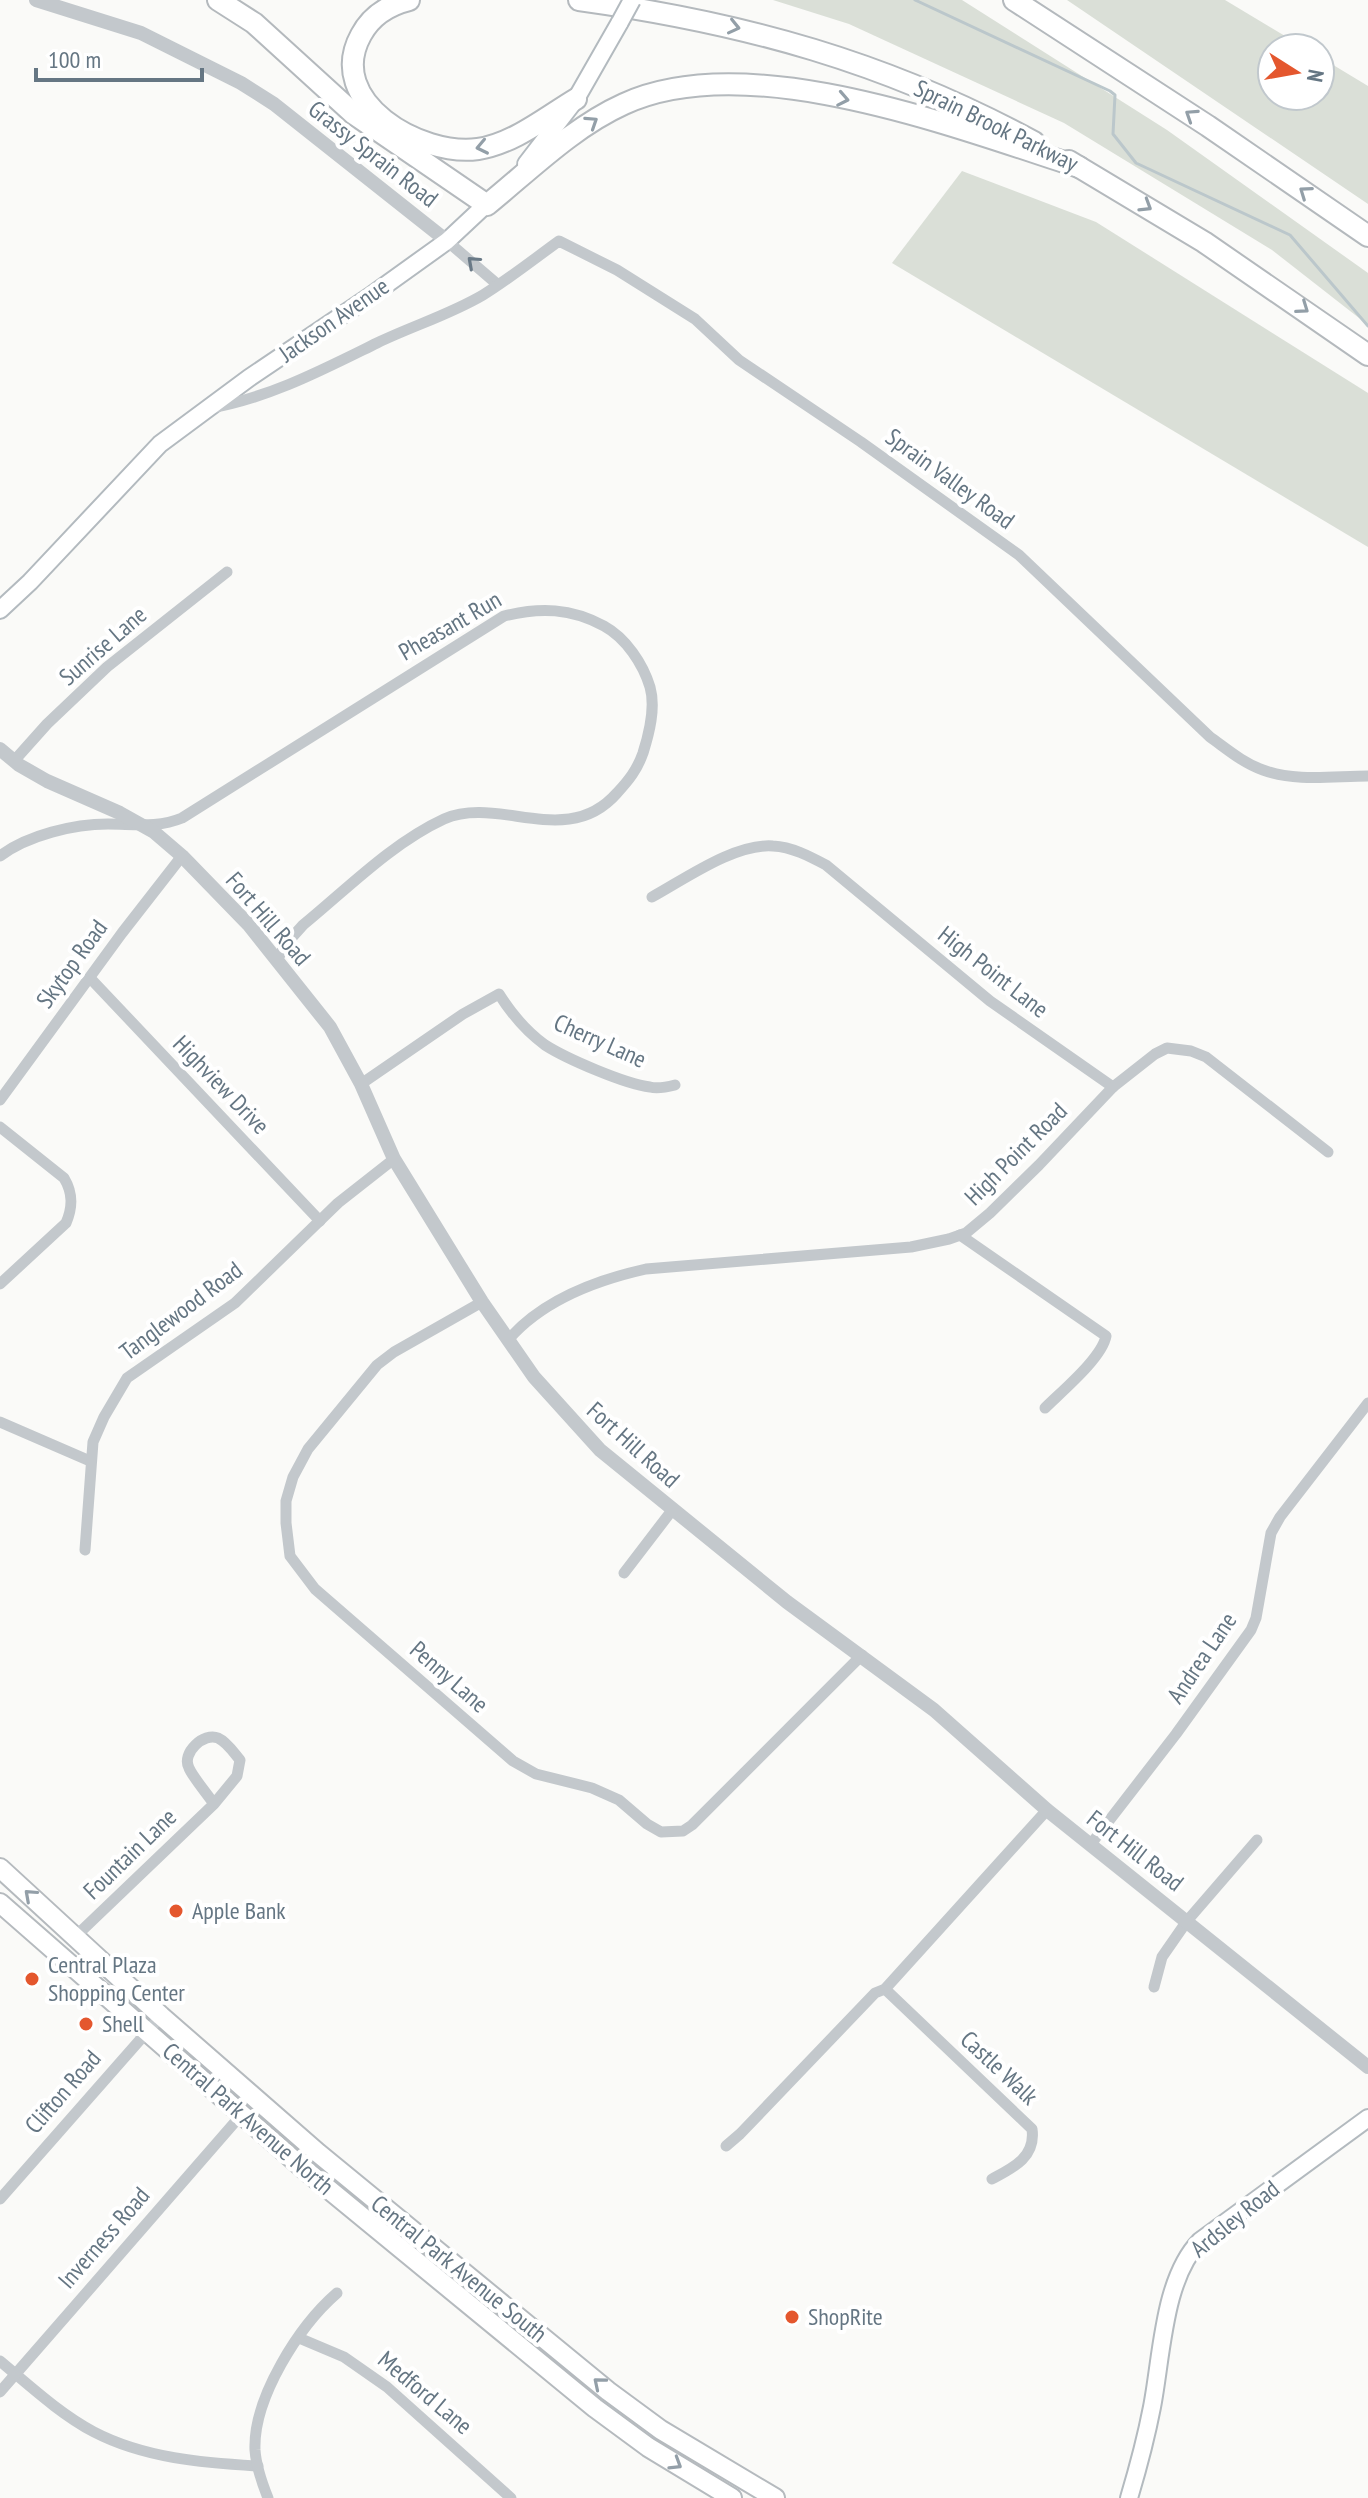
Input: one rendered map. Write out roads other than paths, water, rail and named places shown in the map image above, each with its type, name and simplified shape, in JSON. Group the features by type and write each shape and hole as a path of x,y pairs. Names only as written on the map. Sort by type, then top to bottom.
{"highway":[{"path":"218,0 264,31 354,114 487,205 567,139 610,110 654,92 714,82 787,89 886,108 1079,167"},
{"path":"409,0 390,6 370,21 357,41 353,63 356,84 367,103 403,132 446,149 485,148 511,138 576,99"},
{"name":"Sprain Brook Parkway","path":"579,0 723,25 842,57 955,103 1079,167 1215,249 1368,355"},
{"path":"1014,0 1140,81 1368,236"},
{"path":"1035,0 1140,81"}],"main road":[{"name":"Jackson Avenue","path":"0,610 160,444 447,241 487,205 521,171 576,99 632,0"},
{"name":"Central Park Avenue South","path":"0,1868 161,2016 334,2167 634,2411 775,2498"},
{"name":"Central Park Avenue North","path":"0,1903 341,2200 595,2408 648,2447 732,2498"},
{"name":"Ardsley Road","path":"1129,2498 1146,2440 1170,2303 1183,2263 1200,2241 1368,2118"}],"street":[{"name":"Grassy Sprain Road","path":"36,0 141,33 241,83 274,104 497,284"},
{"name":"Sprain Valley Road","path":"497,284 559,241 617,270 695,319 739,360 861,442 1019,555 1210,737 1236,756 1262,770 1288,776 1368,776"},
{"path":"204,410 248,401 290,385 424,324 485,294 497,284"},
{"name":"Sunrise Lane","path":"14,761 47,724 107,667 227,572"},
{"name":"Pheasant Run","path":"0,856 22,844 80,826 168,824 182,818 504,616 543,609 567,611 609,628 631,650 646,672 652,694 651,717 637,771 611,801 595,810 557,822 472,813 456,814 426,828 303,925 277,960"},
{"name":"Fort Hill Road","path":"0,749 47,781 154,832 182,856 248,924 330,1027 361,1084 394,1159 482,1302 534,1377 577,1427 618,1467 787,1602 934,1710 1047,1810 1368,2067"},
{"name":"High Point Lane","path":"652,897 724,857 751,848 772,846 805,854 826,865 990,1001 1113,1087"},
{"name":"Skytop Road","path":"0,1100 182,856"},
{"name":"Highview Drive","path":"90,978 320,1221"},
{"name":"Cherry Lane","path":"361,1084 463,1014 499,994 529,1031 565,1056 651,1088 675,1085"},
{"name":"High Point Road","path":"509,1339 538,1313 605,1278 646,1269 911,1247 960,1235 990,1213 1113,1087 1167,1048 1191,1051 1206,1057 1328,1152"},
{"path":"0,1127 64,1178 70,1187 72,1199 66,1223 0,1284"},
{"name":"Tanglewood Road","path":"85,1550 93,1442 127,1378 235,1303 338,1203 394,1159"},
{"path":"960,1235 1106,1336 1095,1357 1045,1408"},
{"name":"Penny Lane","path":"482,1302 394,1352 377,1365 308,1449 293,1477 286,1501 286,1523 290,1556 315,1589 513,1761 536,1774 592,1788 619,1800 661,1832 683,1831 692,1825 862,1655"},
{"name":"Andrea Lane","path":"1091,1844 1251,1630 1256,1618 1271,1533 1368,1403"},
{"path":"0,1422 90,1461"},
{"path":"624,1573 673,1509"},
{"name":"Fountain Lane","path":"76,1936 214,1804 237,1776 240,1760 222,1740 209,1736 202,1738 187,1761 189,1769 214,1804"},
{"path":"726,2146 875,1993 885,1989 1047,1810"},
{"path":"1154,1987 1162,1957 1187,1921 1257,1840"},
{"name":"Castle Walk","path":"885,1989 1032,2129 1034,2141 1028,2153 1019,2164 992,2179"},
{"name":"Clifton Road","path":"0,2199 161,2016"},
{"name":"Inverness Road","path":"0,2392 242,2114"},
{"path":"268,2498 255,2448 263,2402 299,2338 320,2308 337,2293"},
{"name":"Medford Lane","path":"299,2338 344,2357 387,2387 511,2498"},
{"path":"0,2361 67,2415 115,2441 191,2461 258,2466"}],"waterway":[{"path":"915,0 1110,91 1115,95 1113,134 1136,163 1290,235 1368,326"}],"place":[{"name":"Apple Bank","path":"176,1911"},
{"name":"Central Plaza Shopping Center","path":"32,1979"},
{"name":"Shell","path":"86,2024"},
{"name":"ShopRite","path":"792,2317"}]}
